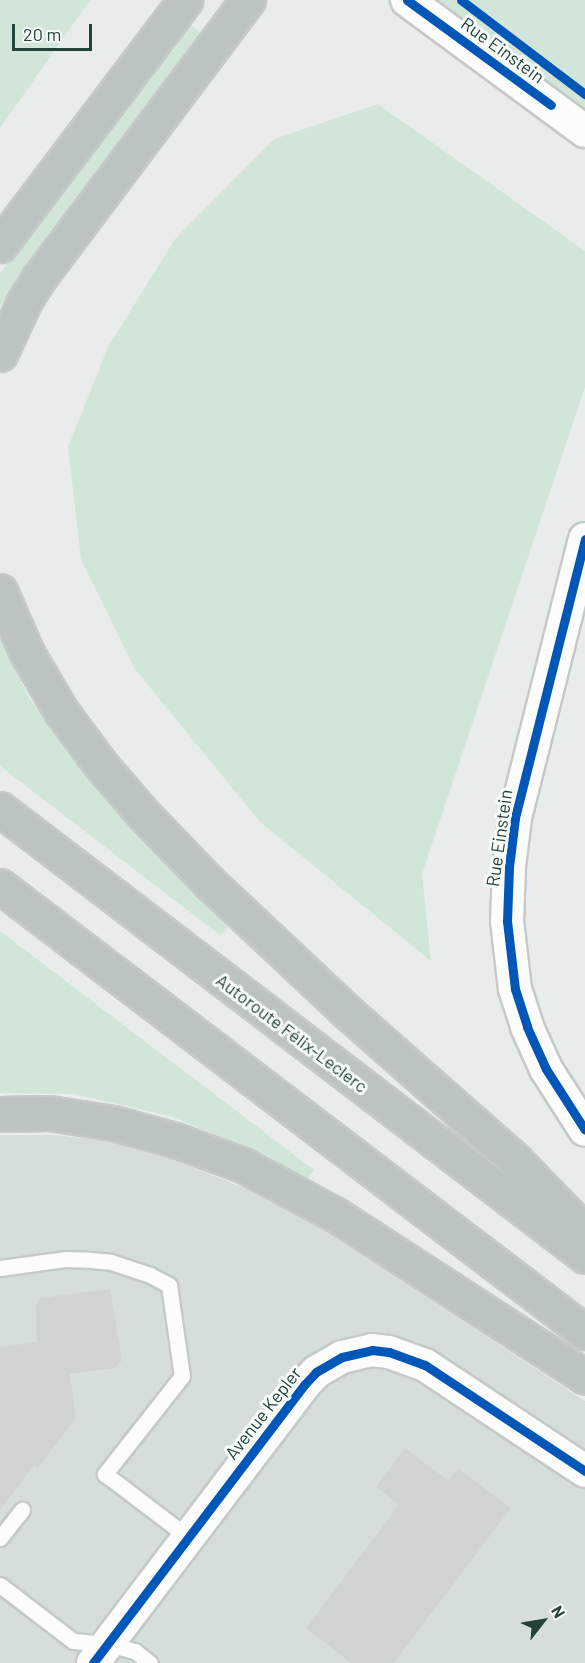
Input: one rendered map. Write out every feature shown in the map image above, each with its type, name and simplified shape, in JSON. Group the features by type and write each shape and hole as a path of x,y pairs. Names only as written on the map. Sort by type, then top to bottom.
{"highway":[{"path":"0,245 185,0"},
{"path":"0,354 25,300 39,278 248,0"},
{"path":"0,591 11,622 48,692 80,738 131,801 211,884 345,1010 516,1161 585,1232"},
{"name":"Autoroute Félix-Leclerc","path":"0,809 585,1256"},
{"path":"0,886 585,1332"},
{"path":"0,1114 49,1113 103,1121 175,1140 243,1165 336,1215 585,1377"}],"street":[{"name":"Rue Einstein","path":"407,0 585,131"},
{"name":"Rue Einstein","path":"585,539 515,818 509,867 507,921 511,968 527,1027 546,1069 585,1130"},
{"name":"Avenue Kepler","path":"101,1653 304,1384 328,1364 356,1353 389,1352 425,1365 585,1471"}],"lane":[{"path":"0,1268 58,1260 111,1262 150,1275 169,1285 182,1376 105,1474 188,1538"},
{"path":"0,1538 22,1510"},
{"path":"0,1584 73,1641 101,1653 135,1651 150,1663"}],"shaded area":[{"path":"0,1135 53,1135 101,1140 168,1158 247,1189 322,1229 585,1401 585,1663 0,1663"}],"green space":[{"path":"0,0 90,0 0,128"},
{"path":"430,0 585,0 585,121"},
{"path":"188,22 202,34 21,271 0,307 0,273"},
{"path":"378,104 585,251 585,387 422,874 431,961 260,822 134,668 81,559 68,447 108,347 175,239 274,139"},
{"path":"0,639 28,696 67,752 111,806 166,864 230,924 221,936 0,766"},
{"path":"0,931 314,1170 306,1181 266,1155 170,1116 74,1094 0,1093"}],"building":[{"path":"110,1289 122,1360 115,1368 70,1374 76,1418 38,1468 34,1465 0,1510 0,1347 37,1342 36,1305 40,1298"},
{"path":"405,1448 449,1481 458,1468 511,1508 394,1663 351,1663 306,1628 399,1505 376,1487"}],"cycle path":[{"path":"407,0 551,105"},
{"path":"461,0 585,94"},
{"path":"585,539 515,818 509,867 507,921 515,989 527,1027 546,1069 585,1130"},
{"path":"93,1663 305,1384 316,1372 342,1357 372,1350 389,1352 425,1365 585,1471"}]}
